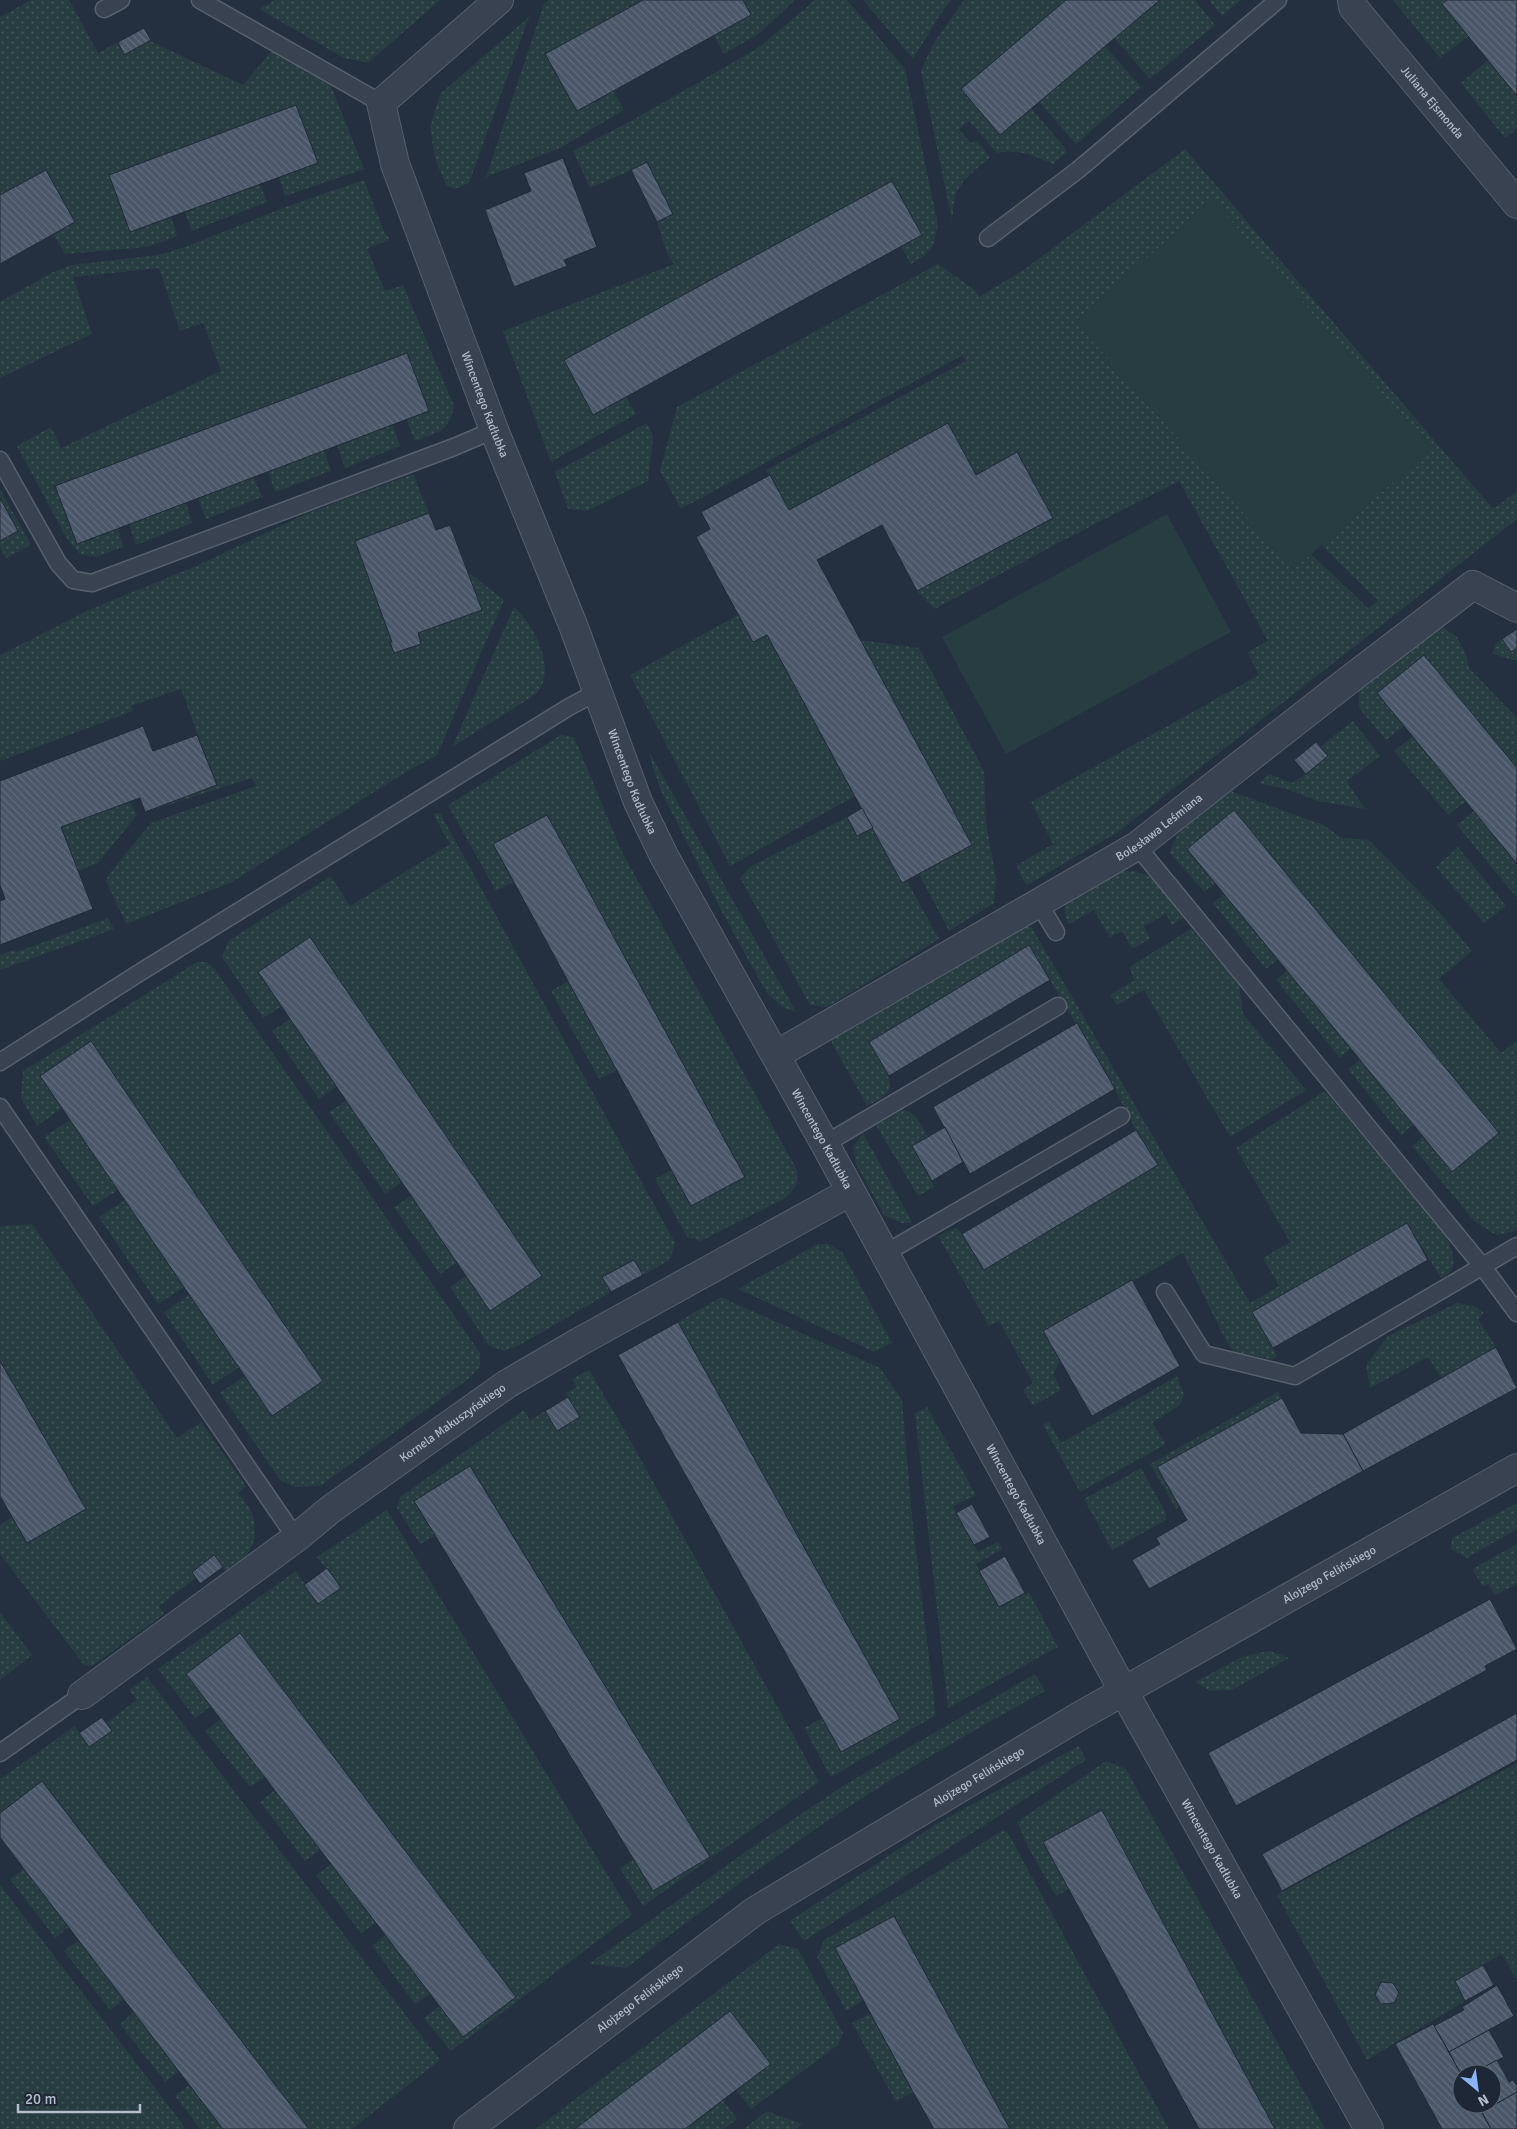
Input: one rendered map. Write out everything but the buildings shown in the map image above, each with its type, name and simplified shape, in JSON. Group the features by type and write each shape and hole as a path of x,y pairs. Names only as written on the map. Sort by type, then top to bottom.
{"street":[{"path":"381,103 499,0"},
{"name":"Juliana Ejsmonda","path":"1352,0 1353,7 1517,204"},
{"name":"Wincentego Kadłubka","path":"381,103 395,164 494,430 573,625 638,802 657,840 1124,1692 1370,2129"},
{"name":"Bolesława Leśmiana","path":"776,1055 1137,846 1473,585 1517,608"},
{"name":"Kornela Makuszyńskiego","path":"82,1695 296,1538 331,1509 507,1384 850,1192"},
{"name":"Alojzego Felińskiego","path":"468,2129 755,1911 1078,1717 1517,1468"}],"lane":[{"path":"104,9 121,0"},
{"path":"200,0 381,103"},
{"path":"988,238 1078,170 1278,0"},
{"path":"0,460 58,563 73,580 92,583 454,448 494,430"},
{"path":"0,1062 527,733 597,692"},
{"path":"1137,846 1483,1267 1517,1313"},
{"path":"1039,904 1056,932"},
{"path":"825,1144 1058,1006"},
{"path":"0,1107 296,1538"},
{"path":"884,1254 1121,1116"},
{"path":"1165,1292 1204,1354 1295,1376 1517,1246"},
{"path":"0,1753 82,1695"}],"green space":[{"path":"31,0 69,0 98,53 118,42 125,54 150,41 243,85 272,51 331,86 364,169 285,196 279,177 317,163 296,105 109,175 130,232 171,217 177,236 151,246 65,254 53,234 75,222 46,170 0,195 0,17"},
{"path":"275,0 440,0 368,63 344,58 259,9"},
{"path":"549,0 643,0 546,54 613,91 624,110 560,148 486,177 544,4"},
{"path":"743,0 795,0 760,33 724,54 714,36"},
{"path":"815,0 847,0 905,69 938,224 931,248 924,256 911,264 901,247 922,235 892,181 564,360 593,415 626,397 636,414 551,462 503,331 674,264 667,253 657,222 673,214 648,163 590,188 573,151 631,121 758,48"},
{"path":"863,0 951,0 913,59"},
{"path":"964,0 1066,0 961,89 1000,134 1031,108 1066,149 1066,153 1053,164 1040,158 1011,151 997,153 969,121 959,129 971,143 977,141 990,157 964,180 955,195 952,220 921,71 933,44"},
{"path":"1160,0 1195,0 1215,25 1150,79 1114,38"},
{"path":"1209,0 1241,0 1222,16"},
{"path":"1393,0 1447,0 1443,4 1469,36 1440,58"},
{"path":"529,17 469,183 455,189 446,185 435,159 430,127 440,94"},
{"path":"1105,46 1141,87 1076,144 1039,102"},
{"path":"1488,60 1517,96 1517,129 1505,138 1461,83"},
{"path":"1185,149 1493,509 1517,491 1517,519 1118,832 1027,885 1020,875 1017,865 1053,844 1031,802 1259,675 1247,652 1268,641 1179,481 935,609 917,591 1052,518 1017,452 976,475 948,423 789,510 766,470 966,361 963,355 681,509 660,471 677,407 938,264 975,290 979,297 1025,269","holes":["1321,545 1378,601 1368,608 1311,554"]},
{"path":"364,180 384,232 390,239 367,249 385,291 403,285 454,406 449,422 441,431 415,441 406,419 429,411 407,353 55,486 77,544 118,528 123,547 96,557 80,554 67,539 17,446 51,427 61,448 221,371 203,323 180,331 159,268 73,277 92,334 0,378 0,302 51,273 72,265 158,255 185,247 288,206"},
{"path":"260,184 267,202 192,231 185,212"},
{"path":"1213,200 1431,449 1293,570 1075,321"},
{"path":"647,423 653,436 648,481 587,511 568,509 555,472"},
{"path":"392,424 400,446 345,468 337,445"},
{"path":"324,450 331,471 275,492 268,471"},
{"path":"413,474 429,513 355,541 392,642 390,643 394,653 421,644 418,633 481,610 468,572 504,600 437,755 406,772 232,882 126,924 106,881 109,874 151,823 256,786 252,778 145,812 216,785 181,689 131,706 133,711 0,761 0,655 91,609 196,566 306,514"},
{"path":"254,477 262,497 206,519 198,498"},
{"path":"0,489 31,545 6,558 0,547 0,541 18,531 0,498"},
{"path":"186,503 192,523 136,545 129,524"},
{"path":"1167,514 1231,632 1006,754 942,637"},
{"path":"514,607 529,625 541,648 545,673 542,684 536,694 452,747"},
{"path":"738,615 753,642 767,635 855,796 730,866 630,675"},
{"path":"1440,625 1457,637 1466,654 1469,668 1517,718 1517,768 1424,655 1378,693 1404,726 1386,740 1359,708 1359,688"},
{"path":"1502,639 1511,652 1517,648 1517,661 1493,654 1495,644"},
{"path":"860,640 919,648 984,771 986,823 996,878 994,903 949,931 919,874 972,845"},
{"path":"1353,721 1380,756 1347,781 1365,809 1318,801 1286,789 1259,783 1269,774 1292,783 1306,774 1327,756 1320,747"},
{"path":"561,735 574,737 622,852 797,1170 796,1186 785,1198 701,1241 687,1237 655,1179 671,1170 691,1206 745,1176 547,815 493,844 513,882 496,891 448,805"},
{"path":"1413,736 1466,801 1448,815 1394,751"},
{"path":"648,750 796,1012 782,1007 766,992 721,910 660,789"},
{"path":"1225,789 1323,825 1342,838 1369,840 1441,914 1472,951 1439,979 1501,1053 1517,1041 1517,1228 1512,1232 1496,1235 1475,1222 1412,1146 1423,1137 1452,1172 1499,1133 1233,811 1187,849 1215,884 1204,892 1170,853 1185,823 1198,809"},
{"path":"130,801 137,815 98,863 78,871 61,827"},
{"path":"1474,811 1517,864 1517,898 1457,825"},
{"path":"440,813 675,1243 670,1260 643,1275 634,1260 603,1277 611,1292 518,1346 504,1351 489,1346 450,1287 466,1276 490,1311 541,1276 310,937 258,972 282,1006 263,1018 222,957 228,941 331,876 350,906 450,844 433,814"},
{"path":"847,817 857,836 873,828 902,883 907,881 939,939 827,1007 810,1005 740,878 750,867"},
{"path":"1458,847 1506,906 1484,923 1436,867"},
{"path":"1118,871 1135,871 1149,876 1185,917 1172,925 1166,914 1144,926 1150,939 1132,949 1122,931 1110,938 1094,910 1069,924 1065,911 1067,898"},
{"path":"1224,894 1277,960 1266,969 1213,903"},
{"path":"108,918 114,929 0,970 0,955 15,950 17,952"},
{"path":"1023,925 1032,928 1250,1303 1279,1286 1263,1258 1290,1242 1236,1148 1325,1091 1447,1238 1453,1255 1451,1271 1441,1278 1407,1223 1273,1348 1277,1356 1272,1359 1235,1353 1226,1341 1183,1253 1044,1331 1060,1361 1053,1374 1061,1390 1033,1406 1023,1390 1033,1383 999,1321 989,1326 938,1236 956,1228 962,1234 984,1270 1136,1130 1115,1089 1029,945 869,1042 888,1074 890,1088 885,1095 867,1106 831,1041 835,1034"},
{"path":"1191,929 1239,985 1243,1014 1306,1090 1230,1137 1144,990 1117,1005 1110,995 1135,980 1129,967"},
{"path":"197,962 207,962 214,968 480,1353 480,1367 467,1380 320,1486 295,1487 281,1481 220,1393 245,1376 272,1415 323,1381 91,1041 40,1076 62,1108 37,1126 21,1098 23,1071"},
{"path":"1287,971 1350,1049 1340,1058 1276,980"},
{"path":"568,981 617,1070 599,1079 551,991"},
{"path":"290,1019 336,1087 319,1099 272,1031"},
{"path":"1360,1060 1413,1125 1401,1135 1348,1069"},
{"path":"346,1101 402,1182 385,1194 329,1112"},
{"path":"903,1110 908,1111 915,1117 928,1137 912,1146 934,1187 918,1196 876,1125"},
{"path":"70,1120 118,1190 93,1206 44,1137"},
{"path":"863,1133 911,1223 901,1223 884,1215 856,1164 853,1147"},
{"path":"411,1196 457,1263 440,1274 394,1207"},
{"path":"125,1200 184,1287 158,1304 99,1217"},
{"path":"32,1224 177,1438 201,1422 246,1486 238,1493 249,1507 254,1518 255,1538 247,1556 226,1571 214,1555 192,1572 196,1578 159,1606 164,1614 92,1666 84,1665 0,1554 0,1525 12,1517 28,1543 86,1509 0,1361 0,1226"},
{"path":"818,1244 828,1244 842,1252 892,1343 874,1352 738,1289"},
{"path":"189,1295 239,1367 213,1385 164,1312"},
{"path":"721,1297 880,1368 902,1400 912,1517 936,1715 831,1777 804,1728 822,1718 841,1752 899,1719 678,1322"},
{"path":"1457,1303 1474,1306 1484,1313 1478,1319 1496,1347 1441,1378 1428,1357 1370,1388 1366,1365 1388,1336"},
{"path":"589,1370 625,1431 819,1782 643,1906 620,1868 634,1859 709,1856 471,1466 414,1501 435,1536 420,1544 397,1508 400,1497 524,1410 530,1420 545,1411 557,1430 580,1417 566,1393 577,1387 572,1379"},
{"path":"1177,1376 1184,1395 1180,1405 1152,1423 1166,1444 1080,1492 1043,1425 1049,1422 1061,1443"},
{"path":"1278,1392 1282,1398 1158,1468 1179,1506 1176,1509 1150,1464"},
{"path":"927,1407 976,1495 953,1506 956,1513 978,1552 998,1542 1003,1549 976,1564 999,1607 1029,1592 1058,1647 948,1708 915,1413"},
{"path":"1141,1468 1166,1513 1166,1520 1112,1550 1084,1499"},
{"path":"1517,1503 1517,1529 1467,1558 1451,1549 1452,1538"},
{"path":"387,1510 632,1915 451,2051 424,2018 440,2006 516,1996 240,1633 186,1674 211,1706 195,1718 158,1669 296,1571 318,1604 340,1588 317,1557"},
{"path":"1517,1544 1517,1584 1495,1595 1489,1584 1483,1587 1473,1570"},
{"path":"0,1612 32,1655 0,1680"},
{"path":"1269,1651 1289,1658 1232,1690 1210,1691 1195,1682 1244,1656"},
{"path":"1035,1674 1045,1691 945,1748 847,1808 763,1866 626,1968 589,1964 765,1838 846,1784"},
{"path":"147,1677 440,2060 352,2129 309,2129 43,1781 0,1813 0,1779 75,1726 89,1747 111,1732 106,1723 137,1700 129,1690"},
{"path":"221,1719 265,1777 250,1787 205,1731"},
{"path":"1079,1746 1086,1760 804,1941 790,1921 938,1823"},
{"path":"1106,1761 1126,1769 1325,2129 1275,2129 1102,1810 1043,1842 1069,1889 1056,1896 1029,1849 1017,1822"},
{"path":"1517,1763 1517,1980 1502,1954 1455,1981 1465,2001 1367,2060 1277,1895"},
{"path":"275,1790 320,1850 305,1861 260,1802"},
{"path":"1003,1830 1008,1833 1169,2129 1010,2129 894,1916 835,1948 864,2000 846,2011 817,1957 824,1940 907,1891"},
{"path":"332,1864 376,1923 361,1933 316,1875"},
{"path":"24,1869 69,1927 55,1938 10,1879"},
{"path":"0,1885 165,2101 186,2129 0,2129"},
{"path":"385,1935 430,1994 415,2004 372,1946"},
{"path":"79,1940 124,1999 110,2010 64,1951"},
{"path":"779,1944 798,1949 843,2033 838,2045 751,2109 736,2090 575,2129 536,2129"},
{"path":"134,2012 179,2071 165,2082 120,2024"},
{"path":"871,2013 913,2092 896,2102 852,2023"},
{"path":"189,2085 223,2129 200,2129 175,2096"},
{"path":"723,2100 737,2119 724,2129 685,2129"},
{"path":"767,2111 802,2124 795,2129 744,2129"}]}
